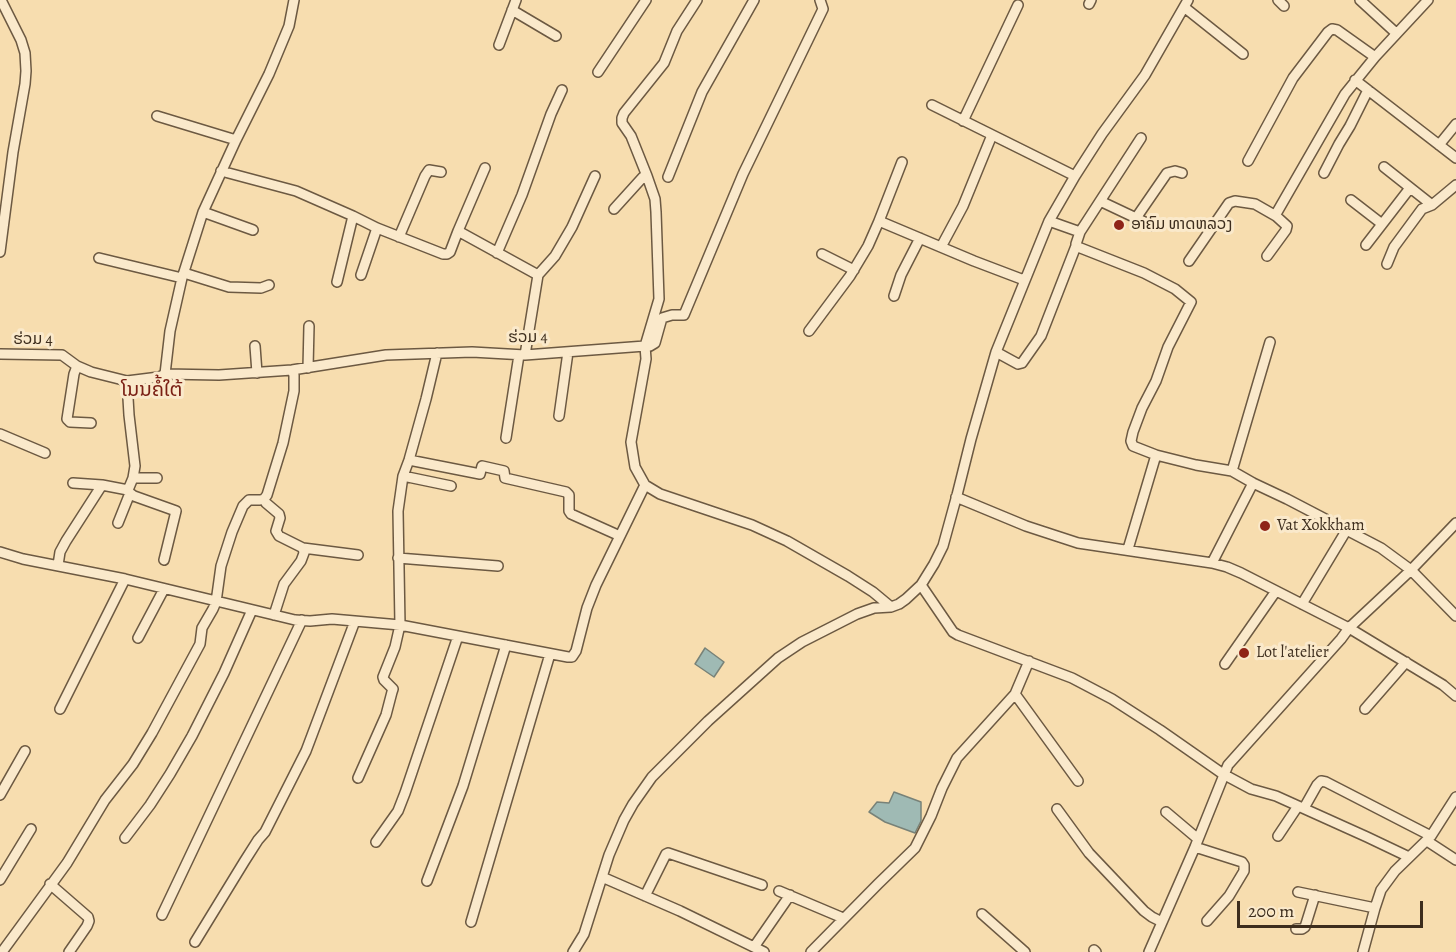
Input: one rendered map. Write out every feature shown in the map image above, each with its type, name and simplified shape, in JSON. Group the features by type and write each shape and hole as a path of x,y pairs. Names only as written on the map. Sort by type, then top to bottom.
{"street":[{"path":"0,252 26,71 25,53 21,40 1,0"},
{"path":"165,374 170,331 183,276 203,212 273,64 289,26 294,0"},
{"path":"499,45 516,0"},
{"path":"598,72 646,0"},
{"path":"697,0 677,31 664,63 622,118 622,123 631,136 655,199 657,224 658,318 645,346 646,359 631,442 635,467 645,485 660,494 752,525 787,541 848,576 891,607"},
{"path":"668,177 702,92 754,0"},
{"path":"658,318 684,315 743,174 823,9 820,0"},
{"path":"1360,0 1396,33"},
{"path":"1276,216 1345,94 1396,33 1428,0"},
{"path":"963,121 1018,4"},
{"path":"573,952 584,934 609,855 624,820 652,777 708,721 778,658 822,631 857,614 874,608 891,607 906,599 921,585 943,546 996,352 1049,221 1102,134 1145,75 1186,4 1243,54"},
{"path":"512,10 556,36"},
{"path":"1248,161 1293,78 1328,32 1332,29 1337,30 1376,57"},
{"path":"1355,80 1456,158"},
{"path":"497,253 562,90"},
{"path":"1324,173 1368,90"},
{"path":"932,105 1075,176"},
{"path":"157,116 236,140"},
{"path":"1439,145 1456,124"},
{"path":"941,247 963,207 992,135"},
{"path":"996,352 1020,365 1041,336 1080,232 1141,138"},
{"path":"809,331 854,270 868,246 902,162"},
{"path":"1384,166 1432,205"},
{"path":"221,171 296,191 376,228 447,254 450,252 485,168"},
{"path":"399,237 425,176 429,170 441,172"},
{"path":"1136,218 1167,173 1174,171 1182,173"},
{"path":"506,438 538,275 555,256 572,227 595,176"},
{"path":"614,208 643,177 647,176"},
{"path":"1387,264 1394,247 1422,209 1432,205 1456,185"},
{"path":"1366,244 1410,188"},
{"path":"1351,200 1382,224"},
{"path":"1100,201 1153,226"},
{"path":"1189,261 1229,203 1235,201 1255,204 1276,216 1287,226 1267,256"},
{"path":"203,212 253,230"},
{"path":"337,282 353,216"},
{"path":"879,221 1024,280"},
{"path":"1049,221 1080,232"},
{"path":"361,275 376,228"},
{"path":"458,231 538,275"},
{"path":"894,296 901,275 920,238"},
{"path":"1076,246 1144,273 1175,289 1190,300 1190,305 1168,347 1156,381 1142,408 1133,432 1131,441 1133,446 1156,455 1232,471 1381,548 1411,570 1456,616"},
{"path":"822,254 854,270"},
{"path":"99,258 230,286 261,288 268,285"},
{"path":"308,368 309,326"},
{"path":"1232,471 1270,342"},
{"path":"255,346 257,373"},
{"name":"ຮ່ວມ 4","path":"0,354 62,355 77,366 91,372 127,381 159,377 165,374 219,375 292,370 386,355 472,352 522,355 645,346"},
{"path":"358,778 386,715 393,688 383,677 395,647 400,626 398,512 403,476 426,399 437,352"},
{"path":"559,416 568,352"},
{"path":"77,366 68,419 70,422 91,423"},
{"path":"2,952 67,863 105,800 133,764 200,644 203,623 216,602 221,566 243,506 249,500 264,499 267,495 290,412 294,391 292,370"},
{"path":"118,523 135,466 127,381"},
{"path":"0,435 45,453"},
{"path":"1128,549 1156,455"},
{"path":"409,460 480,474 482,466 504,471 505,478 566,492 571,514 620,536"},
{"path":"403,476 451,486"},
{"path":"133,478 157,478"},
{"path":"73,483 102,485 129,492 176,511 164,560"},
{"path":"1212,563 1253,483"},
{"path":"58,565 60,552 66,541 102,485"},
{"path":"0,552 274,615 302,620 332,619 400,626 572,657 576,651 587,608 596,585 645,485"},
{"path":"956,497 1026,526 1078,543 1212,563 1241,573 1349,628 1406,662 1456,696"},
{"path":"264,499 279,514 276,531 279,536 303,548 358,555"},
{"path":"1149,952 1228,765 1349,628 1411,570 1456,523"},
{"path":"1302,604 1346,531"},
{"path":"274,615 284,584 301,561 303,548"},
{"path":"398,558 498,566"},
{"path":"60,709 124,579"},
{"path":"921,585 953,632 958,635 1072,678 1112,699 1224,774 1251,789 1276,796 1409,857"},
{"path":"138,638 164,589"},
{"path":"1225,664 1276,591"},
{"path":"125,838 160,789 192,736 224,673 252,610"},
{"path":"162,915 302,620"},
{"path":"195,942 265,832 306,751 355,621"},
{"path":"376,842 398,811 458,636"},
{"path":"427,881 463,786 506,645"},
{"path":"471,922 550,654"},
{"path":"811,952 915,848 957,758 1015,694 1029,661"},
{"path":"1365,709 1406,662"},
{"path":"1015,694 1078,781"},
{"path":"0,795 25,751"},
{"path":"1278,836 1321,781 1429,838 1456,860"},
{"path":"1363,952 1382,890 1395,871 1429,838 1456,797"},
{"path":"1057,808 1089,853 1144,911 1162,922"},
{"path":"1166,812 1197,843 1242,862 1244,865 1244,871 1229,896 1208,921"},
{"path":"0,880 32,829"},
{"path":"645,896 668,853 762,885"},
{"path":"602,877 680,911 764,952"},
{"path":"50,884 88,917 87,926 69,952"},
{"path":"779,891 843,918"},
{"path":"1298,892 1375,908"},
{"path":"754,947 790,895"},
{"path":"1296,929 1302,930 1305,927 1315,895"},
{"path":"982,914 1025,952"}],"water":[{"path":"705,648 724,662 714,677 695,664"},
{"path":"894,792 921,802 921,821 915,833 885,822 869,812 877,802 889,803"}],"place":[{"name":"ອາຄົມ ທາດຫລວງ","path":"1119,225"},
{"name":"Vat Xokkham","path":"1265,526"},
{"name":"Lot l'atelier","path":"1244,653"}],"district":[{"name":"ໂນນຄໍ້ໃຕ້","path":"152,391"}]}
